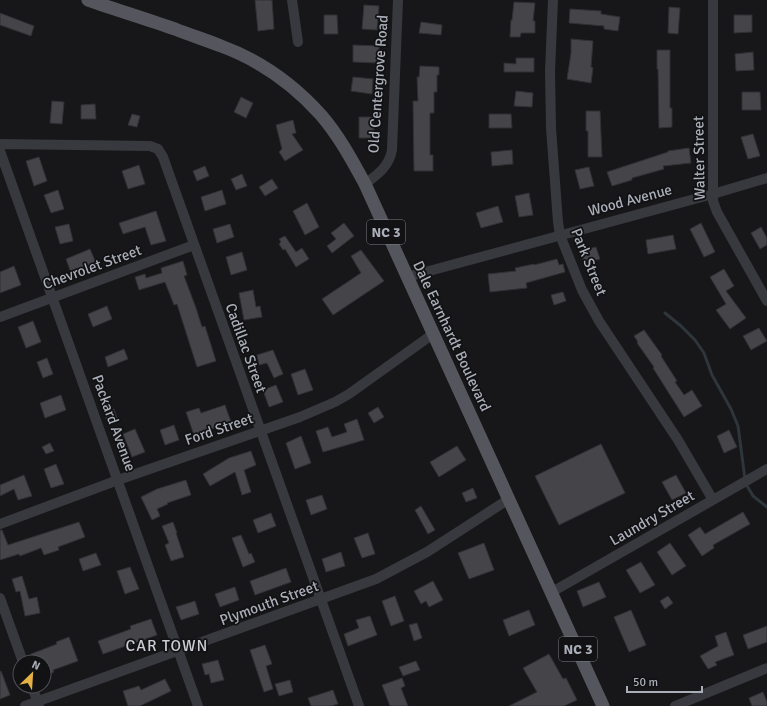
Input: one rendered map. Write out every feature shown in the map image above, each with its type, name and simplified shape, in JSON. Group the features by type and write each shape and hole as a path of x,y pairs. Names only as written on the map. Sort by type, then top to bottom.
{"main road":[{"name":"Dale Earnhardt Boulevard","path":"88,0 222,46 248,58 268,70 297,91 321,115 348,152 552,592 603,706"}],"street":[{"path":"292,0 298,42"},
{"name":"Old Centergrove Road","path":"364,184 383,170 391,158 398,0"},
{"name":"Park Street","path":"553,0 550,71 551,128 560,235 582,290 598,321 678,440 713,500"},
{"name":"Walter Street","path":"713,0 713,201 717,212 767,301"},
{"name":"Cadillac Street","path":"0,144 150,146 158,149 163,157 359,706"},
{"name":"Packard Avenue","path":"0,151 198,706"},
{"name":"Wood Avenue","path":"407,277 767,178"},
{"name":"Chevrolet Street","path":"0,317 194,245"},
{"name":"Ford Street","path":"0,524 118,480 300,417 342,398 360,387 433,334"},
{"name":"Laundry Street","path":"552,592 767,469"},
{"name":"Plymouth Street","path":"26,706 38,704 376,579 427,552 509,499"},
{"path":"0,598 20,654"},
{"path":"675,706 767,668"},
{"path":"35,694 38,704"}],"building":[{"path":"255,0 272,0 274,29 258,31"},
{"path":"514,2 535,3 533,21 535,21 535,33 521,33 520,37 510,37"},
{"path":"364,5 379,6 377,30 362,29"},
{"path":"669,7 680,8 678,34 668,33"},
{"path":"570,9 601,11 601,14 620,17 618,31 604,29 604,26 569,23"},
{"path":"0,13 34,26 31,36 0,25"},
{"path":"324,15 337,15 338,34 324,34"},
{"path":"734,15 752,15 752,32 734,33"},
{"path":"421,22 442,25 441,35 419,33"},
{"path":"571,39 593,41 591,67 593,68 591,83 567,79 571,53"},
{"path":"353,45 379,46 379,63 353,62"},
{"path":"657,50 670,50 670,108 672,108 672,127 659,128"},
{"path":"753,52 754,70 736,71 735,54"},
{"path":"516,58 534,58 534,72 504,72 504,63 516,64"},
{"path":"420,66 439,67 439,75 437,75 437,92 434,92 434,113 430,113 430,155 433,155 433,171 414,171 413,101 418,101 417,77 419,77"},
{"path":"353,77 373,79 372,94 351,91"},
{"path":"516,91 533,93 532,107 514,106"},
{"path":"742,92 760,92 761,110 742,110"},
{"path":"241,97 253,103 246,118 234,112"},
{"path":"52,101 64,102 62,124 50,123"},
{"path":"95,104 96,119 81,119 81,105"},
{"path":"586,111 600,111 602,157 588,157"},
{"path":"132,114 140,116 137,127 128,125"},
{"path":"489,114 511,114 512,128 489,128"},
{"path":"359,117 374,117 374,138 359,138"},
{"path":"293,120 296,133 292,134 303,150 285,161 279,152 282,149 276,125"},
{"path":"753,134 760,156 748,159 741,137"},
{"path":"689,148 691,163 663,166 664,169 632,178 632,180 612,186 607,172 668,151"},
{"path":"512,150 513,164 492,166 491,152"},
{"path":"39,157 47,181 34,186 26,161"},
{"path":"139,165 145,184 128,189 122,171"},
{"path":"205,166 209,176 197,181 193,171"},
{"path":"589,167 594,186 580,189 575,170"},
{"path":"242,174 247,186 236,190 231,179"},
{"path":"272,179 278,188 265,196 259,187"},
{"path":"58,190 64,209 51,213 44,195"},
{"path":"222,190 226,204 205,211 201,197"},
{"path":"529,193 533,215 519,217 515,196"},
{"path":"307,203 319,227 305,235 293,211"},
{"path":"498,206 503,222 481,228 476,213"},
{"path":"156,211 166,241 151,245 145,227 123,234 119,223"},
{"path":"344,223 354,236 332,253 327,246 336,239 331,233"},
{"path":"701,223 715,252 704,257 690,229"},
{"path":"69,224 73,241 60,244 55,227"},
{"path":"230,224 234,237 217,243 213,229"},
{"path":"761,227 767,238 767,245 760,249 751,233"},
{"path":"673,235 676,249 648,254 646,240"},
{"path":"285,236 296,252 302,248 309,259 296,267 285,249 283,250 279,244 281,242 279,239"},
{"path":"596,247 600,259 584,263 580,251"},
{"path":"90,249 96,263 71,273 66,259"},
{"path":"361,250 384,281 333,315 322,299 361,273 351,256"},
{"path":"242,252 247,270 231,275 226,257"},
{"path":"557,259 559,265 563,264 565,272 526,283 527,288 490,292 488,274 516,271 515,268"},
{"path":"183,261 187,275 184,276 202,327 205,326 216,361 197,367 177,304 174,305 165,282 139,290 135,277 145,274 146,278 162,273 161,268"},
{"path":"14,266 21,285 0,293 0,272"},
{"path":"724,269 734,286 726,291 746,318 730,329 716,310 726,304 710,277"},
{"path":"253,290 256,307 260,306 262,317 244,320 239,293"},
{"path":"563,292 566,301 554,305 551,295"},
{"path":"107,306 112,319 93,327 88,314"},
{"path":"33,321 41,342 26,348 18,327"},
{"path":"759,328 767,341 751,350 743,336"},
{"path":"644,330 662,355 661,356 677,381 675,382 684,395 692,390 702,406 684,417 653,368 654,367 637,343 638,342 634,336"},
{"path":"124,349 128,359 108,367 105,357"},
{"path":"273,350 283,374 274,378 267,363 259,365 257,355"},
{"path":"47,358 53,374 43,378 37,362"},
{"path":"305,369 313,390 298,395 291,374"},
{"path":"276,385 283,402 269,407 263,390"},
{"path":"61,395 66,410 45,418 40,403"},
{"path":"225,405 231,422 194,435 186,412 199,408 201,413"},
{"path":"378,407 384,417 374,423 368,413"},
{"path":"114,409 117,418 107,422 104,412"},
{"path":"357,419 364,440 323,452 316,431 328,427 332,437 347,432 344,424"},
{"path":"174,425 179,440 165,445 160,430"},
{"path":"135,429 145,452 132,457 123,434"},
{"path":"729,430 737,447 724,453 717,436"},
{"path":"301,436 311,463 295,469 286,443"},
{"path":"50,443 54,451 46,454 42,447"},
{"path":"601,444 625,493 559,525 535,476"},
{"path":"457,446 466,460 439,477 430,462"},
{"path":"251,451 256,465 244,470 251,492 242,495 235,472 210,486 203,474 229,458"},
{"path":"56,464 64,484 51,488 44,469"},
{"path":"24,475 32,496 18,500 14,489 0,496 0,485"},
{"path":"676,475 686,493 672,500 662,482"},
{"path":"186,480 191,495 167,503 168,504 157,509 160,516 152,520 141,497 157,489"},
{"path":"473,488 477,498 466,502 462,493"},
{"path":"322,495 327,509 311,515 306,500"},
{"path":"421,506 435,530 428,534 415,510"},
{"path":"743,512 750,524 713,545 714,548 702,556 688,535 700,527 705,534"},
{"path":"271,513 276,526 258,533 253,520"},
{"path":"79,522 85,537 58,547 59,550 44,555 41,548 20,556 19,554 0,560 0,530 2,530 8,545"},
{"path":"173,522 184,557 171,561 165,545 169,543 162,526"},
{"path":"368,533 375,554 362,558 354,538"},
{"path":"241,535 249,554 251,553 255,562 243,567 232,538"},
{"path":"484,543 494,570 469,579 458,553"},
{"path":"670,543 686,566 672,575 657,552"},
{"path":"341,552 345,566 326,572 322,559"},
{"path":"96,553 101,565 83,571 79,559"},
{"path":"641,562 655,585 640,593 626,570"},
{"path":"130,567 139,589 125,594 117,571"},
{"path":"286,568 291,582 255,595 250,581"},
{"path":"22,576 29,599 37,597 40,613 25,616 20,591 16,592 12,579"},
{"path":"433,581 443,600 429,607 426,601 421,604 414,591"},
{"path":"599,582 606,597 583,607 577,591"},
{"path":"235,587 239,600 220,607 215,594"},
{"path":"395,596 404,621 391,626 382,601"},
{"path":"668,596 673,603 665,609 660,601"},
{"path":"195,601 199,614 181,620 176,607"},
{"path":"529,610 535,625 509,636 503,620"},
{"path":"631,610 646,645 629,652 614,617"},
{"path":"370,616 377,635 348,646 344,634 359,628 356,620"},
{"path":"151,619 157,635 103,654 98,641 131,629 130,626"},
{"path":"417,623 422,638 414,641 409,625"},
{"path":"767,626 767,642 748,649 743,635"},
{"path":"726,632 734,655 715,662 717,665 708,669 700,656 718,646 715,636"},
{"path":"69,637 78,661 53,670 54,672 52,673 52,654 31,654 57,644 56,642"},
{"path":"265,645 272,664 266,666 273,689 264,692 250,650"},
{"path":"549,654 563,679 566,678 577,700 564,706 509,706 537,692 523,668"},
{"path":"218,660 224,680 211,683 209,674 205,675 202,664"},
{"path":"416,661 420,670 403,676 399,667"},
{"path":"1,671 10,695 0,699 0,672"},
{"path":"402,678 405,686 401,688 408,706 390,706 382,685"},
{"path":"165,679 171,691 140,706 128,706 123,691 139,686 141,690"},
{"path":"290,680 293,692 279,696 275,684"},
{"path":"333,690 338,704 331,706 311,706 308,698"},
{"path":"763,692 767,706 752,706 749,698"}],"waterway":[{"path":"665,313 695,340 704,353 712,375 731,409 738,426 745,479"},
{"path":"746,484 753,496 767,507"}],"district":[{"name":"CAR TOWN","path":"167,645"}]}
